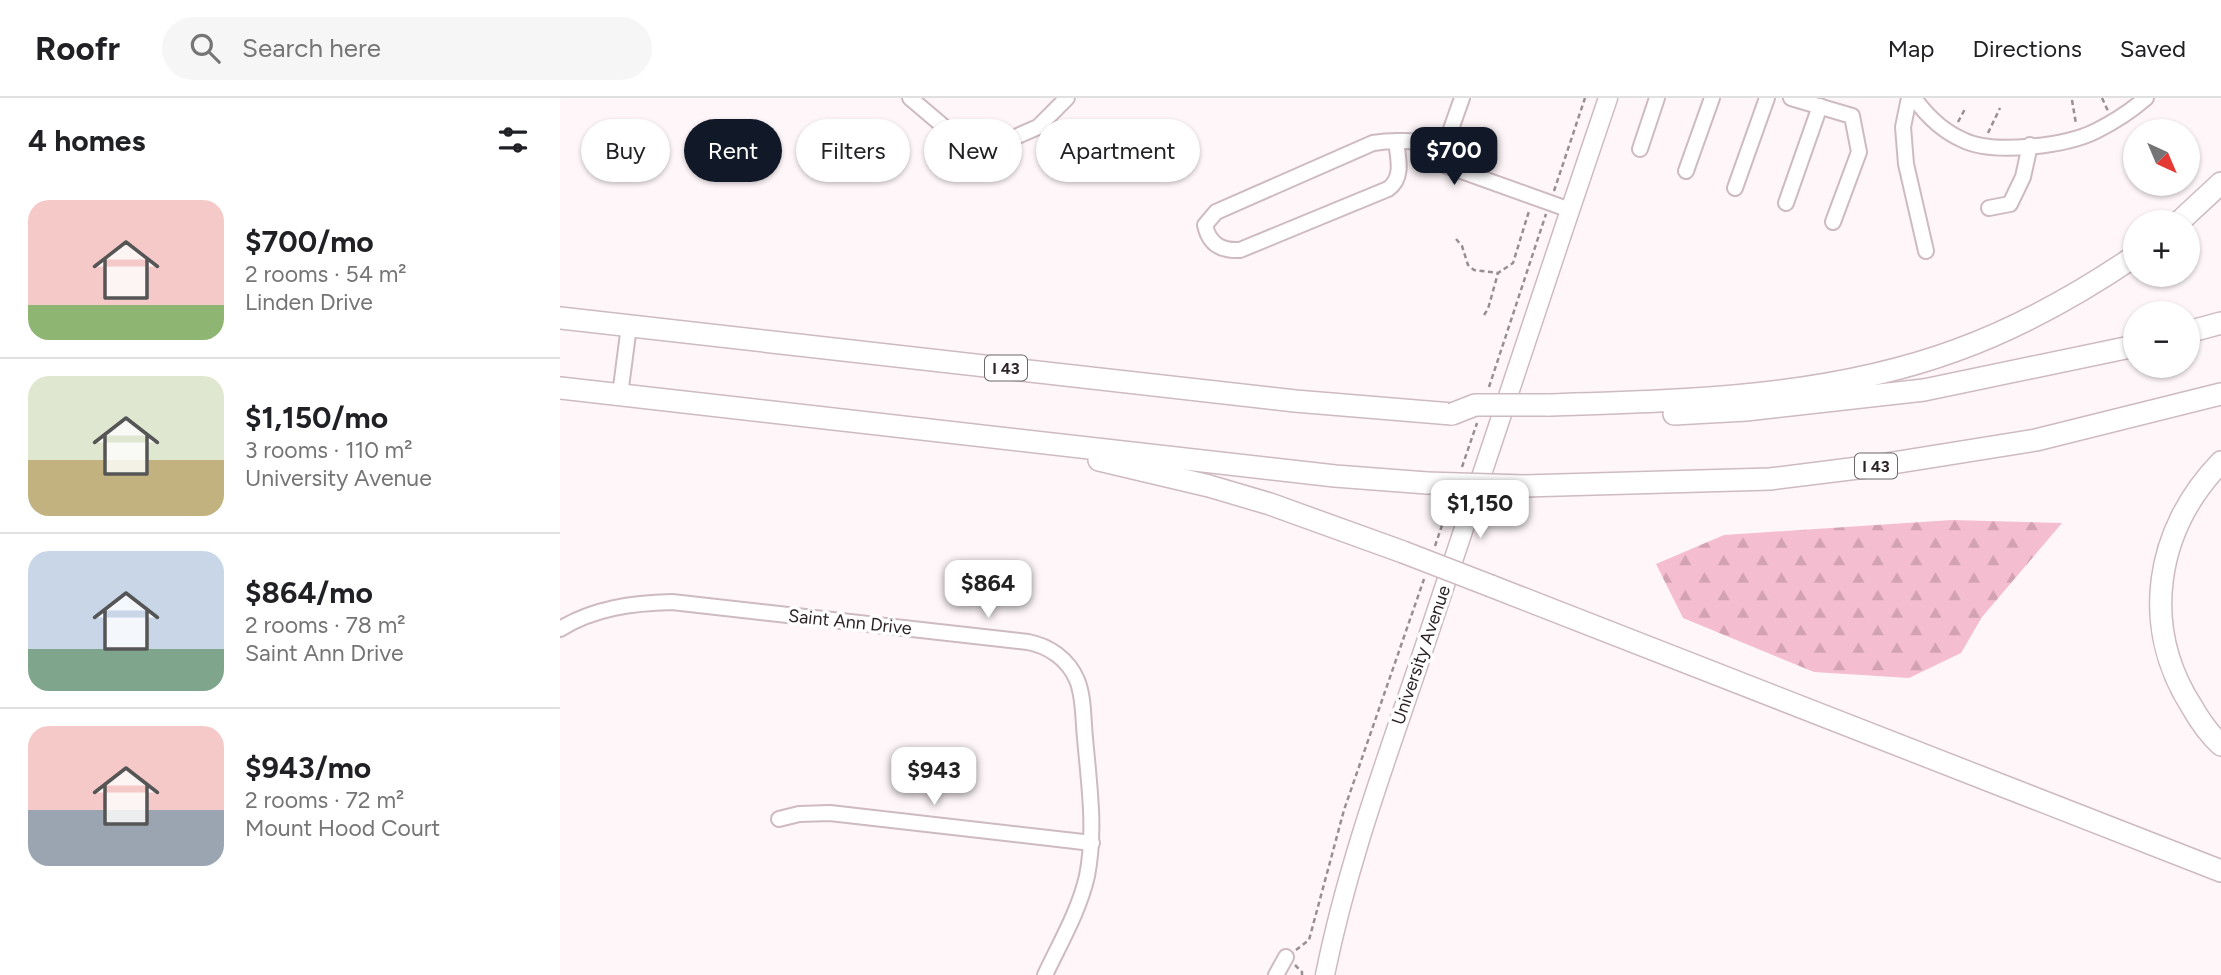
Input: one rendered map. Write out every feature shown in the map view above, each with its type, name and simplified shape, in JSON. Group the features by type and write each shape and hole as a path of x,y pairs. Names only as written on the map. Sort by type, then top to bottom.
{"highway":[{"path":"2192,210 2221,183"},
{"path":"1544,411 1800,388 1891,370 1955,351 2035,316 2073,296 2123,264"},
{"name":"I 43","path":"560,318 1295,401 1452,414 1544,411 1652,415 1815,403 1924,390 2123,349"},
{"path":"2200,329 2221,323"},
{"name":"I 43","path":"560,388 1335,476 1427,483 1524,486 1770,479 1874,466 2036,440 2221,394"},
{"path":"1062,444 1102,461 1209,486 1270,504 1403,552 2221,871"},
{"path":"2221,462 2194,493 2180,517 2168,553 2160,602 2166,648 2179,686 2203,724 2221,745"},
{"path":"2164,847 2221,858"}],"main road":[{"name":"University Avenue","path":"1325,975 1365,818 1427,641 1608,98"}],"street":[{"path":"910,98 969,148 997,145 1038,127 1067,98"},
{"path":"1462,98 1439,163 1570,210"},
{"path":"1640,149 1657,98"},
{"path":"1686,171 1712,98"},
{"path":"1735,187 1767,98"},
{"path":"1791,98 1852,116 1858,152 1833,222"},
{"path":"1912,98 1940,127 1965,142 1996,148 2057,142 2079,136 2104,127 2132,111 2146,98"},
{"path":"1912,98 1903,127 1906,164 1926,251"},
{"path":"1786,203 1820,106"},
{"path":"1396,141 1399,174 1397,181 1388,189 1240,250 1219,247 1207,235 1205,225 1216,212 1373,143 1396,141 1446,144"},
{"path":"1989,208 2010,204 2023,177 2030,145"},
{"path":"620,395 629,326"},
{"name":"Saint Ann Drive","path":"560,629 593,614 617,607 672,602 1028,642 1042,646 1062,658 1071,670 1081,693 1092,813 1092,843 1086,879 1077,907 1045,975"},
{"path":"779,819 799,814 830,813 1092,843"},
{"path":"1276,975 1286,957"}],"path":[{"path":"1488,390 1585,98"},
{"path":"2071,100 2079,136"},
{"path":"1982,145 2000,108"},
{"path":"1456,240 1462,246 1468,265 1474,270 1498,273 1513,263 1533,197"},
{"path":"1484,315 1489,309 1498,273"},
{"path":"1462,467 1479,416"},
{"path":"1431,557 1453,493"},
{"path":"1302,975 1286,957 1309,940 1347,799 1427,570"}],"green space":[{"path":"1952,520 2062,523 1982,617 1961,653 1909,678 1814,672 1683,618 1656,564 1724,535"}]}
